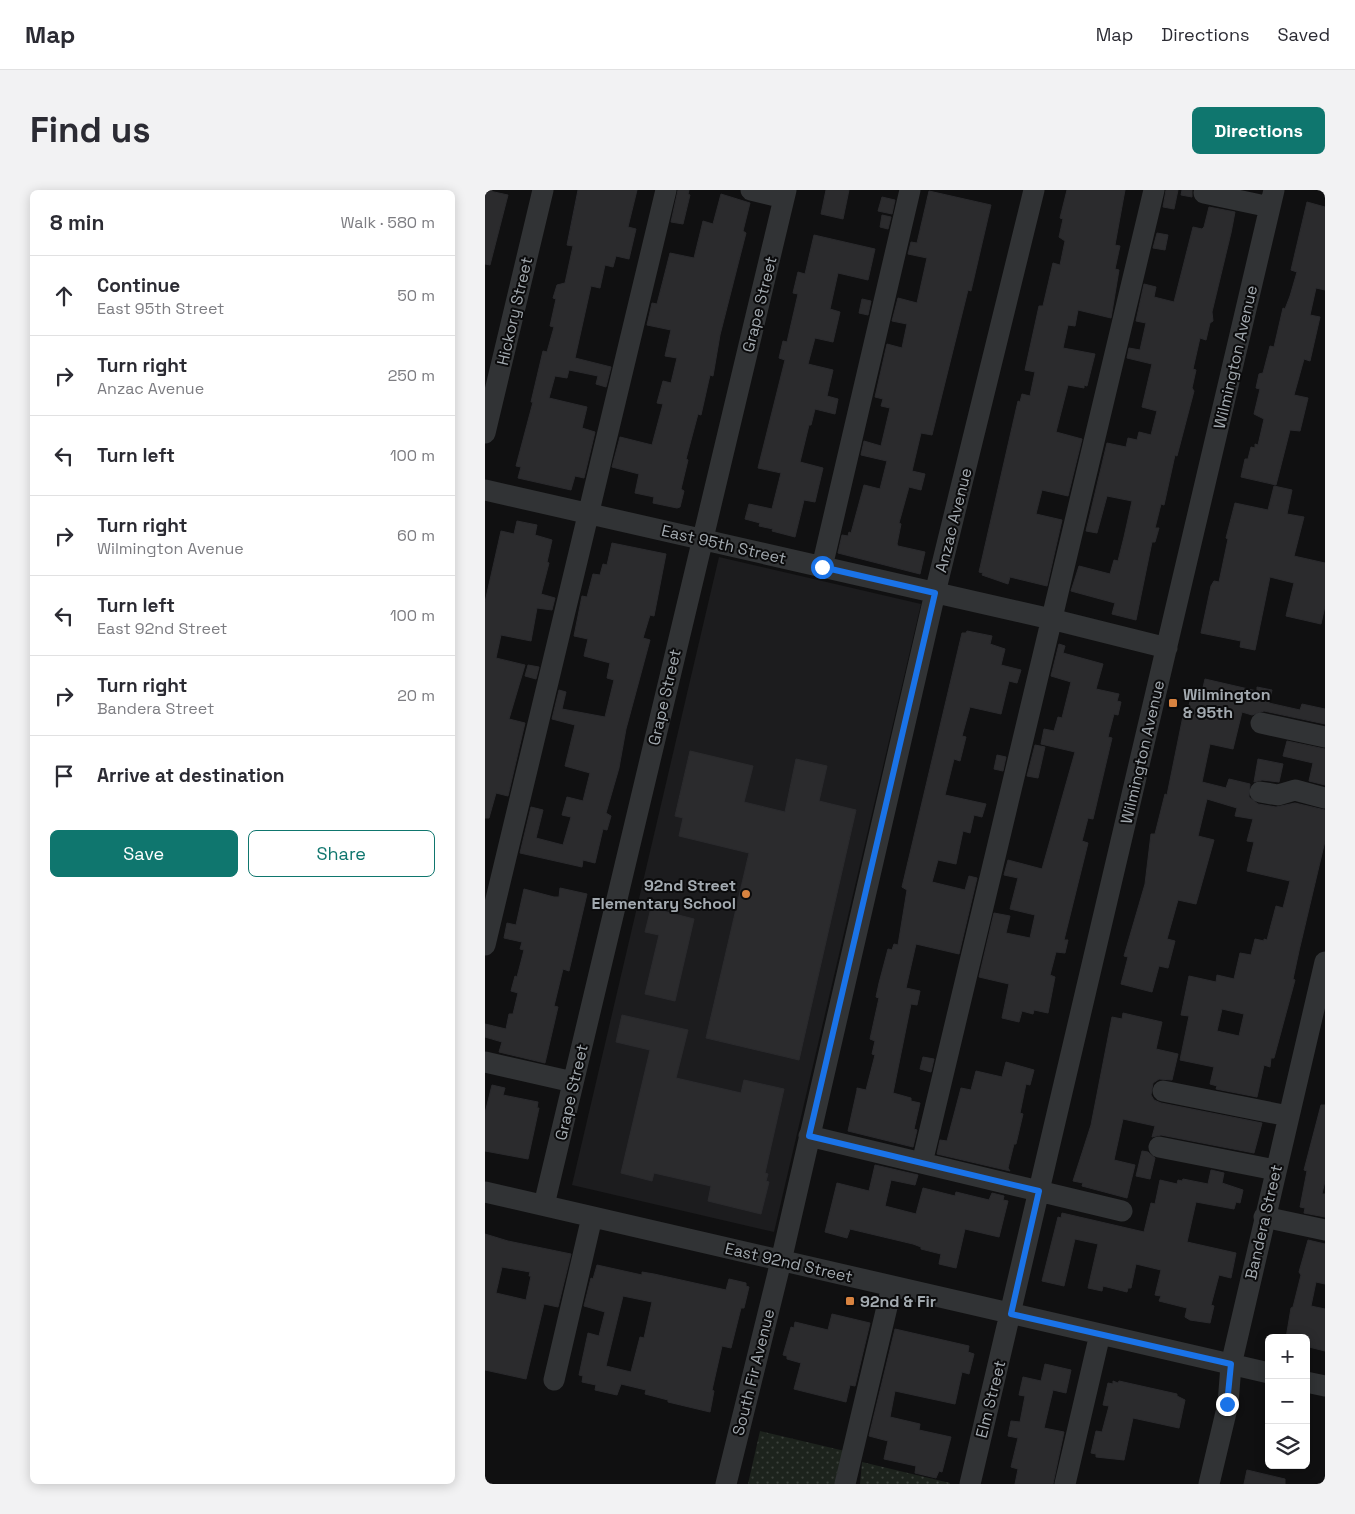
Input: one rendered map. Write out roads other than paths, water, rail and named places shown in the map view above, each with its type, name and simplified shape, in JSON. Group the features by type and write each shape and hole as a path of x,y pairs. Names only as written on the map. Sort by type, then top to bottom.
{"street":[{"name":"Hickory Street","path":"485,433 543,190"},
{"path":"485,946 666,190"},
{"path":"751,190 785,194"},
{"path":"822,567 910,190"},
{"name":"Anzac Avenue","path":"781,1261 935,593 1034,190"},
{"path":"922,1163 1155,190"},
{"path":"1204,193 1272,199"},
{"name":"Grape Street","path":"544,1205 701,539 785,194"},
{"name":"Wilmington Avenue","path":"1011,1314 1272,199"},
{"name":"East 95th Street","path":"485,490 1051,619 1167,648"},
{"path":"1261,723 1325,736"},
{"path":"1260,792 1278,795 1295,790 1325,798"},
{"name":"Bandera Street","path":"1209,1484 1227,1404 1231,1364 1325,962"},
{"path":"485,1062 573,1082"},
{"path":"1163,1091 1288,1116"},
{"path":"809,1136 1123,1211"},
{"path":"1159,1148 1275,1170"},
{"name":"East 92nd Street","path":"485,1192 1265,1372"},
{"path":"554,1380 592,1217"},
{"path":"1264,1217 1325,1230"},
{"name":"South Fir Avenue","path":"725,1484 781,1261"},
{"path":"845,1484 891,1286"},
{"name":"Elm Street","path":"970,1484 1011,1314"},
{"path":"1065,1484 1100,1334"},
{"path":"1310,1383 1325,1386"}],"place":[{"name":"Wilmington & 95th","path":"1173,703"},
{"name":"92nd Street Elementary School","path":"746,894"},
{"name":"92nd & Fir","path":"850,1301"}]}
